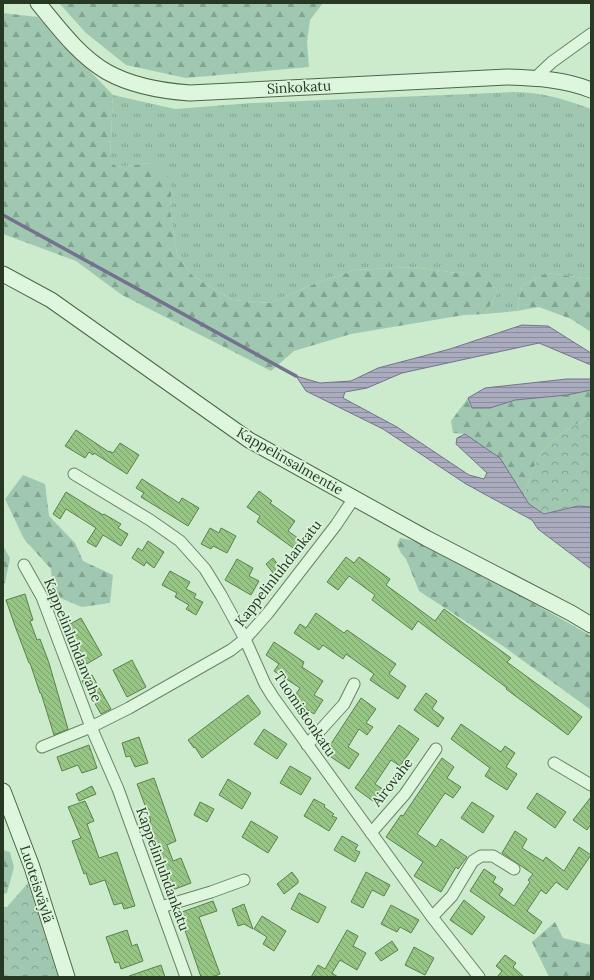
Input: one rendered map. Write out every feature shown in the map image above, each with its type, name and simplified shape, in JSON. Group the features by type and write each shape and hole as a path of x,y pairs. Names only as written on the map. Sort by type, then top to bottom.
{"main road":[{"name":"Sinkokatu","path":"38,3 72,43 106,72 121,79 165,91 190,93 481,78 535,78 563,81 591,90"},
{"name":"Kappelinsalmentie","path":"3,274 51,300 249,440 591,625"},
{"name":"Luoteisväylä","path":"3,791 32,867 67,977"}],"street":[{"path":"535,78 552,62 591,34"},
{"name":"Tuomistonkatu","path":"74,474 150,520 180,542 204,569 221,595 246,639 265,684 307,745 432,917 479,977"},
{"name":"Kappelinluhdankatu","path":"42,747 91,727 129,708 231,650 246,639 336,525 354,498"},
{"name":"Kappelinluhdanvahe","path":"24,565 42,598 91,727"},
{"path":"307,745 344,704 354,684"},
{"name":"Kappelinluhdankatu","path":"91,727 118,789 186,977"},
{"name":"Airovahe","path":"371,833 405,794 436,749"},
{"path":"554,763 591,785"},
{"path":"432,917 452,896 473,861 481,856 493,856 514,869"},
{"path":"161,907 211,892 244,880"}],"green space":[{"path":"59,3 323,3 310,20 307,42 309,67 186,78 126,65 86,33"},
{"path":"3,13 38,17 113,95 110,160 117,167 150,163 167,175 172,189 170,209 177,255 193,276 232,300 270,303 314,284 355,270 413,267 457,273 482,271 498,292 485,314 464,315 351,334 294,351 271,371 122,295 76,261 3,234"},
{"path":"513,92 533,93 553,97 591,109 591,279 547,273 522,285 517,311 485,314 498,292 482,272 457,273 413,267 355,270 314,284 270,303 232,300 193,276 177,255 170,209 172,189 150,163 117,167 110,160 113,95 175,109 252,103"},
{"path":"547,273 591,279 591,332 571,319 539,307 517,311 522,285"},
{"path":"591,390 591,417 563,432 551,442 541,454 533,469 524,497 500,458 465,434 453,433 451,421 468,398 472,408 490,408 515,400 567,395"},
{"path":"591,417 591,507 578,506 544,514 529,504 524,497 536,464 541,454 551,442 570,428"},
{"path":"23,475 45,484 49,516 75,543 83,561 113,575 110,603 82,607 53,595 51,569 24,539 5,499"},
{"path":"400,538 419,543 438,551 591,636 591,710 503,646 419,591 406,559 397,545"},
{"path":"3,546 10,558 5,583 3,584"},
{"path":"3,850 10,852 14,867 7,893 3,894"},
{"path":"28,883 58,977 3,977 3,907 7,907"},
{"path":"555,922 563,938 591,945 591,977 549,977 532,942"}],"water":[{"path":"522,325 548,326 591,353 591,365 539,343 402,373 367,388 345,392 343,398 397,427 469,475 484,479 487,473 456,444 457,438 465,434 500,458 529,504 544,514 578,506 591,507 591,569 538,529 532,520 466,484 383,429 306,391 296,376 320,383 351,381 378,368 450,349"},
{"path":"567,379 591,379 591,390 567,395 515,400 490,408 472,408 468,398 485,388"}],"building":[{"path":"76,430 109,452 113,453 120,443 139,455 127,474 94,453 93,455 89,452 85,458 65,446"},
{"path":"142,479 179,503 182,498 199,508 188,526 141,497 144,493 136,488"},
{"path":"259,491 272,501 270,503 295,521 288,531 302,541 296,550 257,522 260,516 247,507"},
{"path":"66,492 103,515 104,514 121,524 118,528 128,534 121,546 103,535 96,547 87,542 96,528 66,509 60,519 53,514"},
{"path":"210,528 219,533 221,528 236,536 227,553 213,546 211,549 201,544"},
{"path":"148,541 164,552 154,568 146,562 144,566 132,558 138,548 142,551"},
{"path":"346,557 354,563 359,557 390,579 386,585 435,621 444,609 511,658 507,662 582,717 568,735 418,621 412,630 372,600 375,595 349,576 338,590 327,582"},
{"path":"273,558 281,569 274,574 266,564"},
{"path":"237,559 253,568 249,576 259,581 251,595 225,580"},
{"path":"170,571 190,582 186,589 196,594 194,598 203,602 196,615 186,609 189,605 175,597 177,593 162,585"},
{"path":"25,594 33,620 30,621 37,640 40,639 49,663 68,729 54,735 41,693 6,600"},
{"path":"316,613 344,633 347,630 396,664 389,674 406,686 398,699 370,680 374,674 346,654 343,659 323,645 319,650 294,633 300,624 306,628"},
{"path":"81,618 102,655 85,665 63,628"},
{"path":"274,642 304,662 302,667 323,681 314,695 323,700 314,714 292,700 300,688 274,671 279,664 266,655"},
{"path":"132,660 146,687 127,697 113,670"},
{"path":"92,675 111,709 101,714 82,681"},
{"path":"426,693 437,701 432,709 444,718 438,727 414,710"},
{"path":"248,695 260,711 260,714 202,758 195,747 194,748 188,740"},
{"path":"361,698 376,709 366,723 373,727 367,735 359,729 348,747 359,754 349,769 325,753"},
{"path":"461,724 501,752 505,746 515,753 506,767 517,774 507,790 485,776 490,768 451,739"},
{"path":"399,725 419,739 400,766 391,760 375,784 386,791 377,804 355,788"},
{"path":"264,729 287,744 277,759 254,744"},
{"path":"139,737 148,763 135,767 130,756 126,757 122,743"},
{"path":"89,745 97,768 82,773 78,765 62,771 57,757"},
{"path":"442,758 454,767 447,778 461,787 453,798 445,793 417,834 436,847 441,839 467,857 458,869 456,867 441,892 414,876 423,862 386,837 401,815 403,816"},
{"path":"290,766 311,778 301,795 280,783"},
{"path":"154,778 176,841 167,845 173,861 181,858 191,883 167,892 153,856 159,854 147,823 151,821 137,784"},
{"path":"228,779 251,793 242,809 219,795"},
{"path":"92,786 96,794 79,801 76,794"},
{"path":"537,793 566,812 555,828 527,808"},
{"path":"591,797 591,824 587,830 573,820"},
{"path":"314,799 325,805 324,807 334,814 332,816 337,818 329,831 304,816"},
{"path":"85,801 94,821 87,824 99,858 117,852 135,906 124,909 122,903 114,905 105,880 90,885 86,873 84,874 72,841 81,838 68,807"},
{"path":"200,802 214,809 207,822 194,815"},
{"path":"472,802 494,816 483,833 461,818"},
{"path":"251,821 278,837 268,853 242,837"},
{"path":"515,831 527,839 522,848 543,861 546,857 564,871 579,847 591,855 567,890 556,882 546,894 541,890 527,911 542,922 534,934 470,891 484,869 496,877 493,882 503,889 499,895 514,906 530,882 528,880 533,874 502,853"},
{"path":"342,836 358,845 355,850 360,852 355,862 334,850"},
{"path":"292,872 298,880 298,883 284,894 277,884"},
{"path":"366,872 390,885 384,896 372,890 363,908 351,902"},
{"path":"299,893 326,907 318,923 291,909"},
{"path":"464,900 485,917 472,935 450,920"},
{"path":"213,901 217,911 199,917 220,974 212,977 201,977 179,913"},
{"path":"244,904 253,929 244,924 238,926 232,909"},
{"path":"391,905 419,920 411,933 400,927 397,932 381,924"},
{"path":"262,916 286,931 274,951 263,944 267,937 254,929"},
{"path":"127,930 132,946 137,944 143,961 121,969 119,962 115,963 106,937"},
{"path":"347,930 358,936 353,946 366,953 357,970 340,960 332,973 338,977 311,977 318,965 325,969"},
{"path":"392,941 398,950 381,961 375,953"},
{"path":"414,947 434,958 425,975 405,965"},
{"path":"505,955 516,963 513,967 524,977 497,977 502,971 496,966"},
{"path":"161,965 165,977 129,976"}],"waterway":[{"path":"3,215 296,376"}]}
